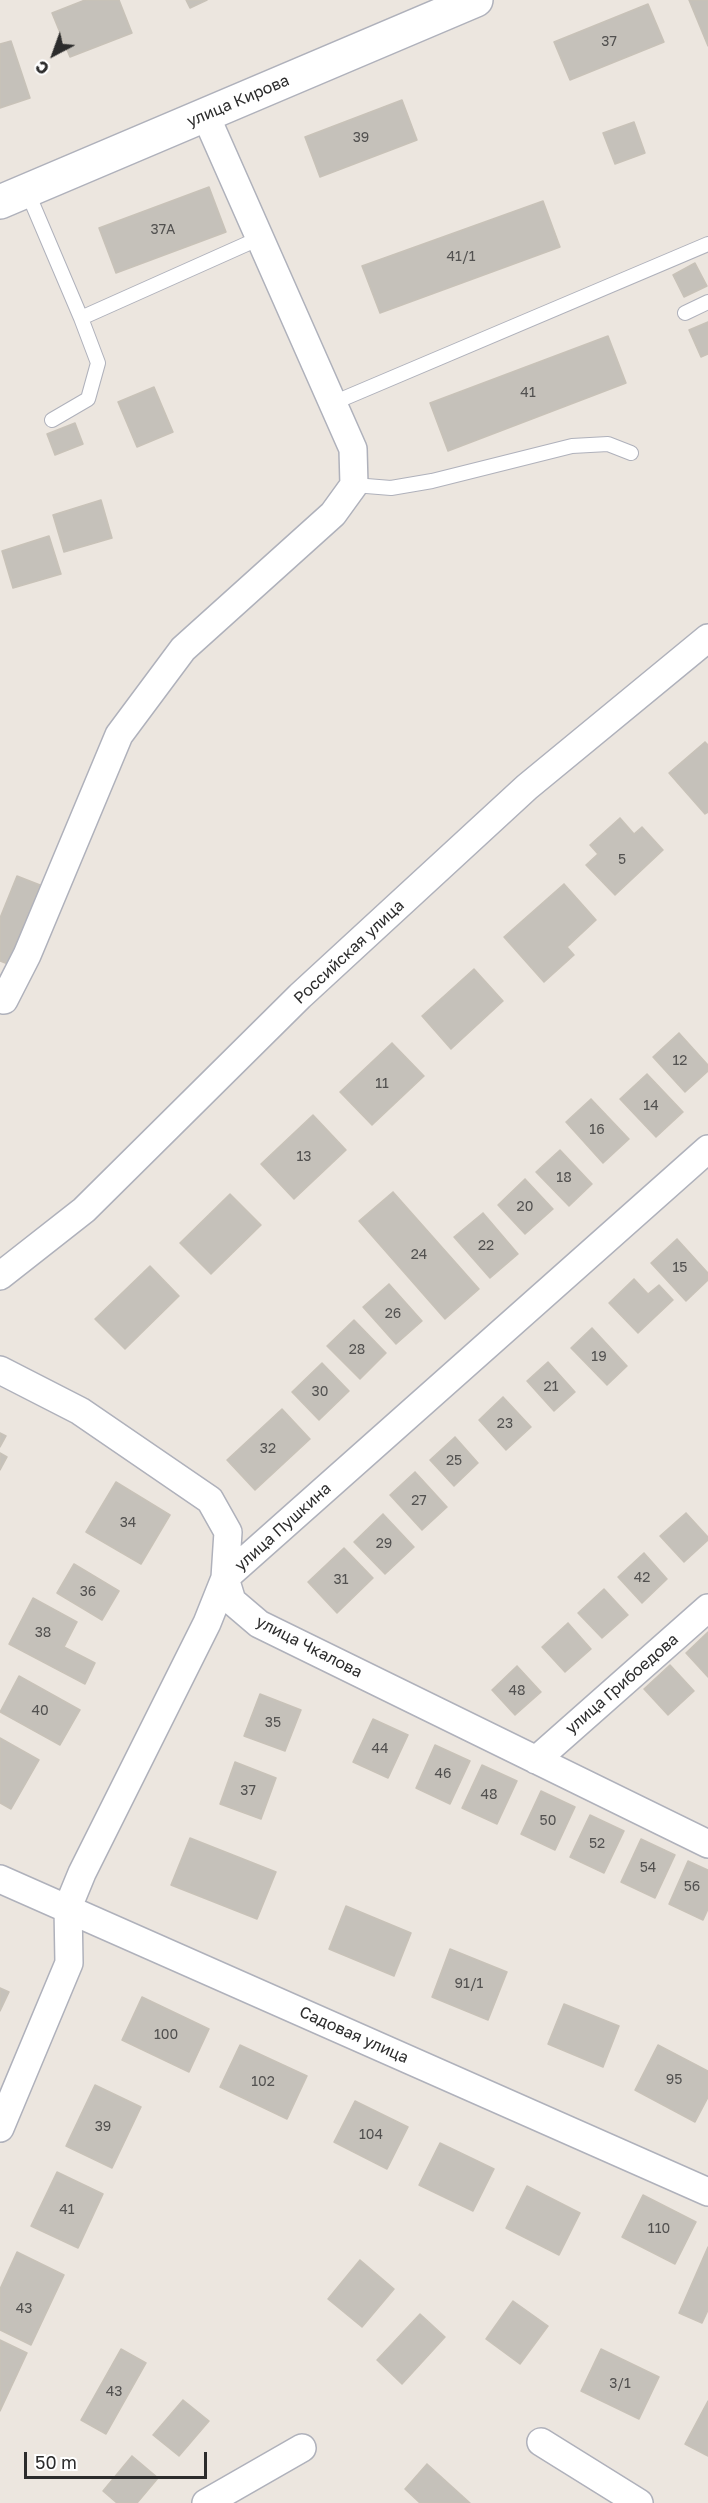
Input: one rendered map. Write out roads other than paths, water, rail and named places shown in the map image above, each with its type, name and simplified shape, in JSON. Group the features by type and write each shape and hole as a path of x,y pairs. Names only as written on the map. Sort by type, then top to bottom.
{"main road":[{"name":"улица Кирова","path":"13,196 476,0"}],"street":[{"path":"2,999 27,955 119,735 183,649 333,514 354,485 353,449 205,114"},
{"name":"Российская улица","path":"0,1275 84,1210 300,996 527,787 708,638"},
{"name":"улица Пушкина","path":"0,2128 69,1963 68,1907 82,1873 207,1623 225,1578 708,1149"},
{"name":"улица Чкалова","path":"0,1370 80,1411 210,1500 228,1532 225,1578 232,1601 259,1624 708,1844"},
{"name":"улица Грибоедова","path":"536,1760 708,1608"},
{"name":"Садовая улица","path":"0,1879 68,1907 708,2192"},
{"path":"541,2442 639,2503"},
{"path":"206,2503 302,2448"}],"lane":[{"path":"13,196 81,318 98,363 88,399 52,420"},
{"path":"81,318 260,238"},
{"path":"333,403 708,244"},
{"path":"685,313 708,302"},
{"path":"354,485 391,488 432,481 572,446 608,444 631,453"}]}
